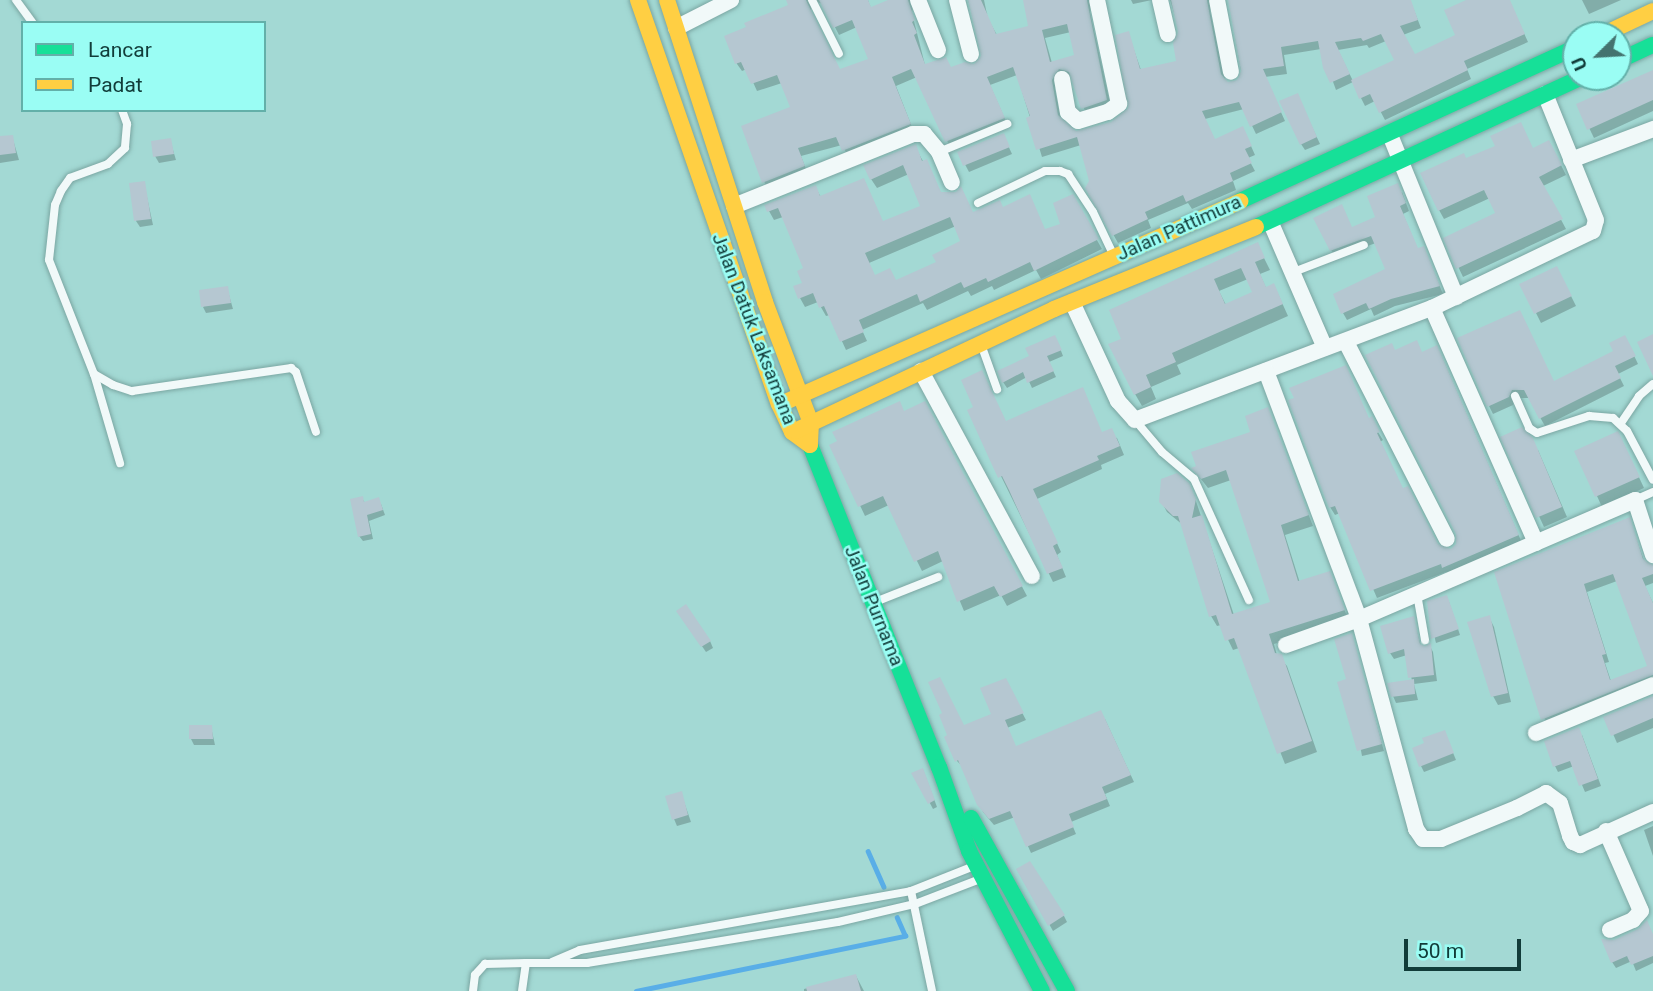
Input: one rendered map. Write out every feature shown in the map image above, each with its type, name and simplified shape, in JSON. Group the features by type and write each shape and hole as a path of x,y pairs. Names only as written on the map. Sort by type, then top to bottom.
{"main road":[{"name":"Jalan Datuk Laksamana","path":"638,0 779,404 792,432 810,445"},
{"name":"Jalan Datuk Laksamana","path":"667,0 765,302 811,424 810,445"},
{"path":"1632,21 1653,11"},
{"path":"1632,55 1653,45"},
{"name":"Jalan Pattimura","path":"779,404 802,397 1390,135 1562,54"},
{"name":"Jalan Pattimura","path":"792,432 1073,302 1270,221 1562,86"},
{"name":"Jalan Purnama","path":"810,445 979,872 1042,991"},
{"name":"Jalan Purnama","path":"939,767 1069,989"}],"street":[{"path":"676,28 731,0"},
{"path":"918,0 938,50"},
{"path":"957,0 971,54"},
{"path":"1062,79 1068,112 1078,121 1108,112 1119,104 1097,0"},
{"path":"1160,0 1168,34"},
{"path":"1217,0 1231,72"},
{"path":"1073,302 1118,401 1135,420 1432,308 1593,231 1596,220 1545,94"},
{"path":"1571,160 1653,129"},
{"path":"734,206 913,134 924,134 939,152 952,182"},
{"path":"1390,135 1456,297"},
{"path":"1270,221 1325,348"},
{"path":"1432,308 1536,543"},
{"path":"1346,342 1447,538"},
{"path":"921,371 1032,576"},
{"path":"1266,371 1359,619 1416,830 1423,839 1440,839 1546,793 1560,803 1573,842 1580,845 1653,812"},
{"path":"1286,645 1359,619 1635,500 1653,555"},
{"path":"1536,733 1653,685"},
{"path":"1606,831 1641,911 1633,920 1610,930"}],"lane":[{"path":"16,0 32,21"},
{"path":"812,0 839,54"},
{"path":"120,463 94,374 49,260 55,205 61,191 70,178 108,164 125,148 127,124 123,112"},
{"path":"939,152 1007,124"},
{"path":"978,203 1045,171 1068,174 1093,212 1114,257"},
{"path":"1292,273 1364,245"},
{"path":"981,345 997,389"},
{"path":"94,374 132,391 291,368 296,372 316,432"},
{"path":"1621,423 1639,396 1653,384"},
{"path":"1515,396 1529,428 1537,433 1589,416 1613,418 1621,423 1653,480"},
{"path":"1135,420 1162,452 1194,479 1249,600"},
{"path":"1635,500 1653,492"},
{"path":"872,603 939,577"},
{"path":"1417,594 1425,640"},
{"path":"473,991 475,975 485,964 587,963 817,925 915,904 995,865"},
{"path":"549,964 580,950 669,932 911,891 995,865"},
{"path":"911,891 932,991"},
{"path":"815,909 817,925"},
{"path":"669,932 671,948"},
{"path":"522,991 526,963"}],"building":[{"path":"786,0 806,0 840,69 868,59 852,20 833,28 819,0 868,0 871,7 888,0 908,0 915,20 912,22 917,33 914,35 925,64 946,57 951,67 965,62 974,64 981,56 968,0 981,0 996,34 1028,26 1023,0 1087,0 1107,100 1081,109 1069,72 1059,69 1052,80 1058,115 1076,131 1111,122 1128,108 1115,35 1129,31 1140,69 1176,61 1173,43 1178,32 1171,0 1207,0 1221,74 1228,82 1237,80 1241,71 1228,0 1411,0 1418,20 1400,26 1415,54 1455,35 1444,10 1466,0 1510,0 1525,34 1464,61 1468,70 1379,113 1370,94 1359,99 1351,80 1394,60 1381,34 1363,41 1361,38 1335,42 1350,74 1330,83 1323,68 1318,41 1281,47 1284,66 1263,69 1282,112 1250,127 1239,102 1202,111 1215,139 1243,126 1252,146 1245,149 1252,163 1230,173 1233,181 1186,202 1183,195 1145,212 1148,219 1112,236 1085,188 1089,181 1077,137 1036,150 1026,118 1030,116 1013,67 987,77 1005,118 945,142 911,69 892,77 911,124 842,151 836,137 798,148 805,166 762,183 741,126 790,107 777,75 751,84 741,62 735,64 724,36 746,27 744,23 788,5","holes":["1067,24 1074,55 1050,62 1042,30"]},
{"path":"1653,70 1653,100 1587,130 1576,104 1605,91 1632,91 1632,79"},
{"path":"1298,93 1317,137 1300,145 1279,101"},
{"path":"1521,122 1533,148 1549,140 1562,165 1539,177 1563,219 1456,269 1443,238 1495,213 1484,190 1438,211 1420,173 1464,153 1466,158 1495,146 1490,136"},
{"path":"1004,133 1010,147 963,166 957,152"},
{"path":"13,135 16,153 0,155 0,136"},
{"path":"171,138 174,154 153,157 151,141"},
{"path":"916,144 922,161 927,159 941,192 956,192 961,186 973,212 1000,200 1003,207 1030,194 1045,229 1060,224 1053,203 1073,194 1099,239 1034,271 1030,262 988,282 986,278 964,288 961,282 920,302 917,294 859,320 864,332 840,342 824,306 819,308 813,293 798,299 793,286 802,283 797,271 803,268 778,208 767,212 764,205 816,185 820,196 864,178 883,221 920,206 903,165 870,180 863,165","holes":["950,217 960,241 932,255 936,262 896,280 890,268 875,275 865,253"]},
{"path":"145,181 151,219 134,221 129,183"},
{"path":"1398,183 1406,203 1400,206 1418,248 1424,246 1440,286 1391,299 1369,309 1366,303 1341,314 1333,294 1385,269 1371,236 1330,251 1313,218 1342,204 1352,227 1375,217 1367,196"},
{"path":"1258,242 1265,258 1255,262 1266,287 1274,283 1283,304 1172,353 1176,362 1146,375 1151,387 1134,395 1108,344 1121,339 1109,310","holes":["1241,268 1252,292 1225,304 1214,279"]},
{"path":"1557,266 1572,296 1534,314 1519,284"},
{"path":"228,286 231,303 201,307 199,290"},
{"path":"1520,310 1554,381 1613,351 1609,343 1625,335 1636,356 1615,366 1621,378 1539,419 1524,390 1512,390 1509,397 1487,407 1457,338"},
{"path":"1653,334 1653,376 1637,342"},
{"path":"1055,335 1062,350 1047,356 1054,371 1027,383 1023,372 1002,383 997,371 1029,356 1025,348"},
{"path":"1417,340 1422,352 1437,345 1519,535 1442,568 1441,564 1370,591 1335,506 1329,508 1288,400 1294,398 1289,388 1346,365 1369,418 1372,416 1380,432 1377,433 1403,488 1408,486 1438,544 1451,549 1456,544 1456,534 1365,355 1392,343 1395,350"},
{"path":"982,370 1006,421 1083,387 1102,432 1112,428 1120,446 1097,456 1099,460 1033,489 1058,543 1053,546 1063,568 1047,574 1009,490 1002,476 998,478 967,410 973,407 961,380"},
{"path":"900,401 904,411 925,401 1023,586 1000,597 994,586 957,602 938,551 914,562 883,496 858,507 829,445 837,441 832,432"},
{"path":"1268,407 1309,515 1281,525 1298,581 1330,571 1345,610 1269,634 1275,653 1282,654 1312,741 1277,754 1234,638 1225,641 1216,615 1209,617 1178,516 1173,516 1159,502 1161,479 1177,473 1189,483 1196,499 1192,518 1202,515 1232,614 1270,602 1226,470 1201,479 1191,468 1196,466 1191,452 1250,432 1245,416"},
{"path":"1522,427 1533,438 1562,507 1536,518 1500,437"},
{"path":"1618,431 1640,477 1595,497 1574,451"},
{"path":"363,496 364,502 379,497 383,510 367,515 371,534 358,537 350,499"},
{"path":"1630,517 1643,559 1653,565 1653,574 1642,578 1653,603 1653,675 1541,720 1494,572","holes":["1613,574 1647,666 1610,680 1602,655 1606,654 1584,584"]},
{"path":"1447,595 1459,629 1431,639 1427,601"},
{"path":"686,604 711,641 701,647 676,611"},
{"path":"1490,615 1508,693 1491,697 1467,622"},
{"path":"1414,616 1420,644 1425,646 1431,643 1434,675 1408,678 1404,649 1388,654 1380,626"},
{"path":"1352,633 1382,744 1357,751 1337,682 1346,679 1334,639"},
{"path":"940,677 964,725 991,714 980,688 1006,678 1024,713 1005,720 1016,746 1101,710 1131,775 1102,787 1107,799 1069,814 1074,827 1026,847 1010,811 989,819 977,805 958,760 955,762 944,737 947,735 939,715 942,713 928,682"},
{"path":"1414,679 1415,694 1391,697 1387,683"},
{"path":"1653,696 1653,718 1611,736 1603,717"},
{"path":"189,725 212,725 213,739 189,739"},
{"path":"1579,727 1598,779 1579,786 1570,761 1553,767 1544,741"},
{"path":"1445,730 1454,753 1419,767 1412,748 1424,743 1422,738"},
{"path":"923,768 935,800 928,804 911,773"},
{"path":"682,791 688,815 672,820 665,796"},
{"path":"1030,861 1065,915 1048,926 1016,869"},
{"path":"1647,920 1653,934 1653,956 1631,965 1627,956 1611,963 1601,939 1614,940 1638,929"},
{"path":"856,974 861,991 807,991 806,987"}],"waterway":[{"path":"868,851 884,887"},
{"path":"636,991 905,936 897,918"}],"traffic: fast":[{"path":"1632,55 1653,45"},
{"path":"1240,201 1562,53"},
{"path":"1256,227 1562,86"},
{"path":"810,445 939,767 969,851 1042,991"},
{"path":"971,818 1067,991"}],"traffic: slow":[{"path":"638,0 779,404 792,432 810,445"},
{"path":"667,0 765,302 811,423 810,445"},
{"path":"1632,21 1653,11"},
{"path":"783,403 1240,201"},
{"path":"795,431 1054,309 1256,227"}]}
